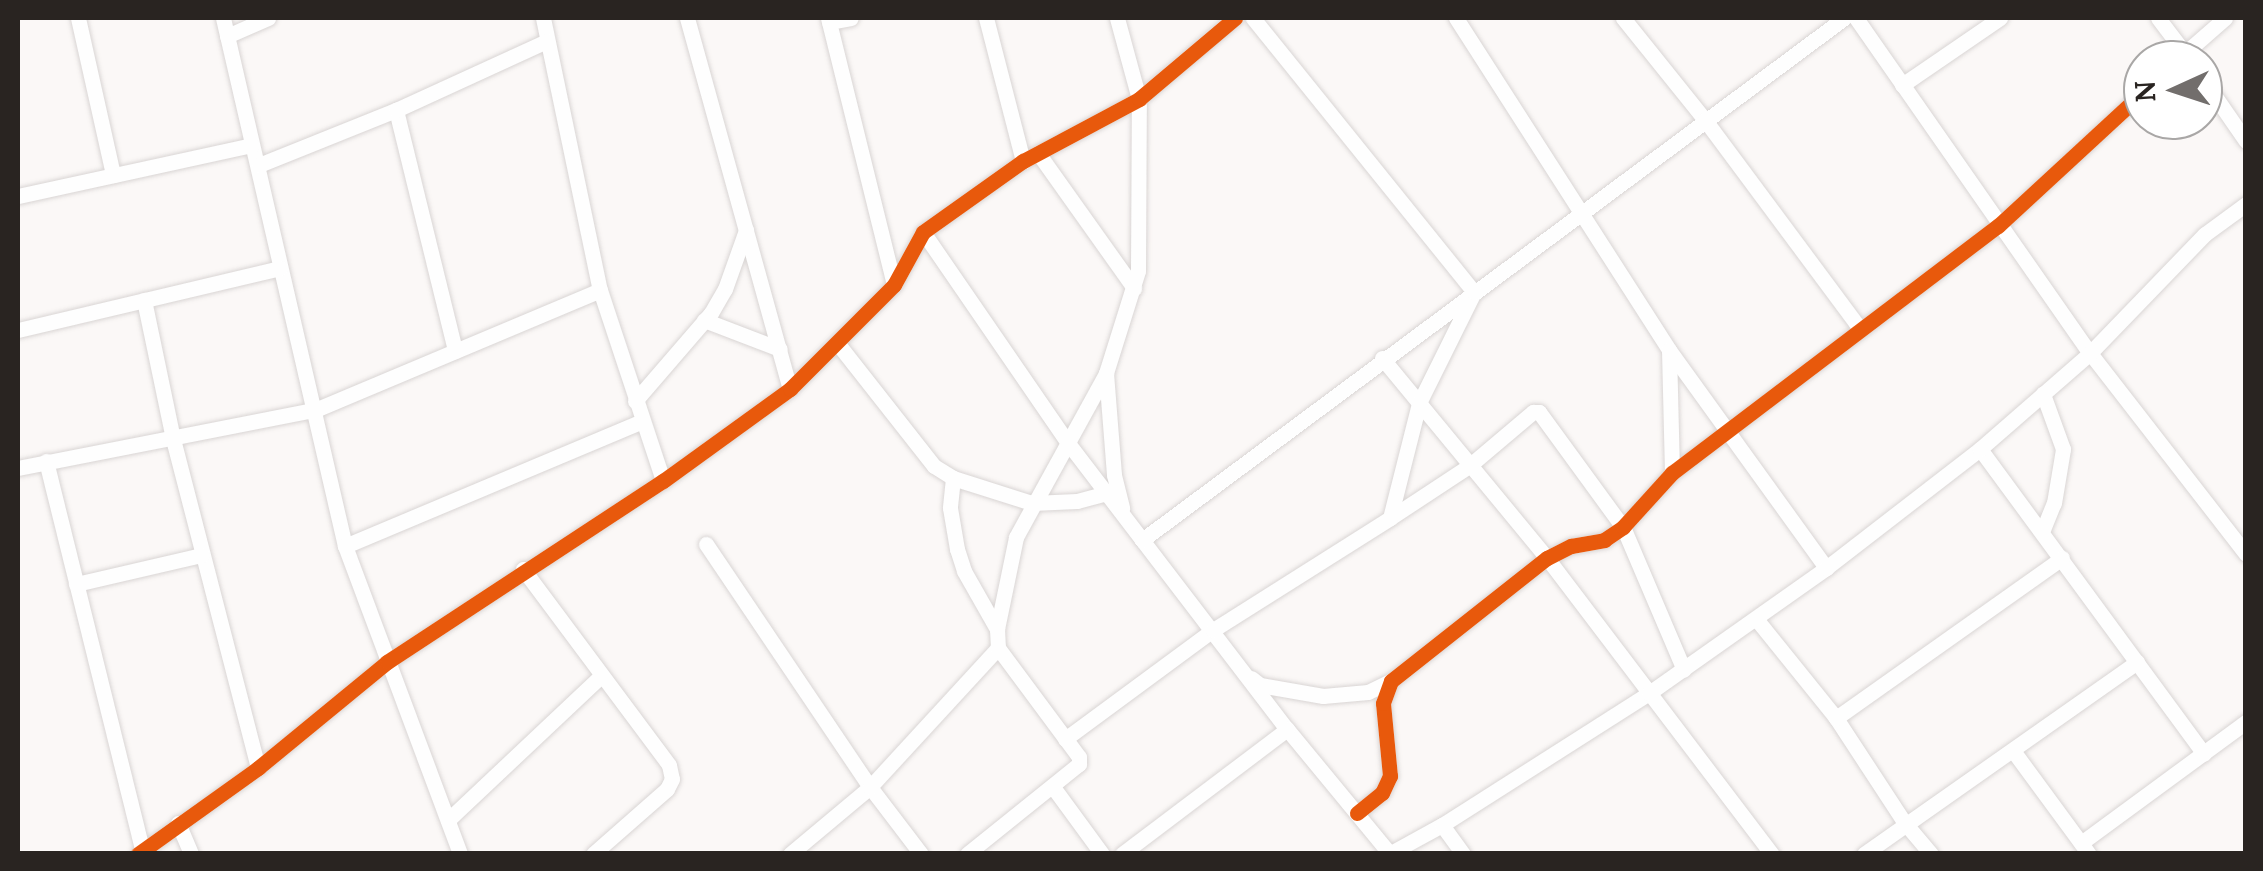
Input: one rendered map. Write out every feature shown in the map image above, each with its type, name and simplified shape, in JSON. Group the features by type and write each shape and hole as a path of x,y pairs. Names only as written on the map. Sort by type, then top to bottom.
{"street":[{"path":"78,18 112,175"},
{"path":"223,18 345,546 460,854"},
{"path":"227,36 268,18"},
{"path":"543,18 600,290 664,481"},
{"path":"687,18 790,388"},
{"path":"851,18 828,20 894,286"},
{"path":"986,18 1030,157 1134,288"},
{"path":"967,854 1079,764 1080,757 998,648 997,630 1016,537 1106,374 1134,288 1141,223 1139,99 1116,18"},
{"path":"46,461 140,852 258,768 387,662 523,569 664,481 790,388 894,286 923,232 1030,157 1139,99 1234,18"},
{"path":"1253,18 1474,292"},
{"path":"1456,18 1669,350 1730,429 1826,568"},
{"path":"1622,18 1706,120 1859,327"},
{"path":"1142,540 1844,18"},
{"path":"1856,18 2090,353 2246,554"},
{"path":"1902,85 2000,18"},
{"path":"2158,18 2172,40"},
{"path":"2202,40 2225,18"},
{"path":"259,166 396,110 547,41"},
{"path":"2223,107 2246,141"},
{"path":"396,110 455,351"},
{"path":"1244,672 1260,685 1323,696 1368,692 1391,681 1547,558 1571,546 1604,540 1623,527 1672,473 1859,327 1998,226 2123,110"},
{"path":"18,196 252,145"},
{"path":"923,232 1068,443 1287,729 1390,853 1442,825 1649,693 1826,568 1980,449 2090,353 2205,234 2246,204"},
{"path":"636,401 725,289 746,230"},
{"path":"18,330 280,268"},
{"path":"18,468 315,410 600,290"},
{"path":"1390,518 1419,403 1474,292"},
{"path":"144,300 173,438 258,768"},
{"path":"704,320 780,350"},
{"path":"838,344 934,466 952,478 1032,503 1077,501 1106,493"},
{"path":"1669,350 1672,473"},
{"path":"1382,358 1547,558 1772,854"},
{"path":"1106,374 1114,475 1125,516"},
{"path":"2042,532 2054,503 2064,450 2043,394"},
{"path":"1065,738 1213,630 1469,466 1533,412 1539,412 1623,527 1684,670"},
{"path":"345,546 642,421"},
{"path":"1980,449 2204,754"},
{"path":"952,478 950,508 964,571 997,630"},
{"path":"706,544 870,787 921,854"},
{"path":"76,584 202,556"},
{"path":"1836,718 2062,558"},
{"path":"523,569 669,765 672,779 667,789 593,854"},
{"path":"1757,620 1836,718 1904,822 1931,854"},
{"path":"790,854 870,787 998,648"},
{"path":"1864,854 1904,822 2014,752 2137,662"},
{"path":"448,820 601,676"},
{"path":"1357,812 1382,793 1390,776 1383,704 1391,681"},
{"path":"2014,752 2085,848 2246,722"},
{"path":"1122,854 1287,729"},
{"path":"1053,786 1102,854"},
{"path":"178,823 191,854"},
{"path":"1442,825 1463,854"}],"cycle path":[{"path":"138,854 258,768 387,662 663,481 790,389 894,285 923,232 1023,161 1139,99 1235,18"},
{"path":"1357,813 1382,793 1390,776 1383,703 1391,681 1547,558 1571,546 1604,540 1623,527 1672,473 1998,226 2123,110"}]}
